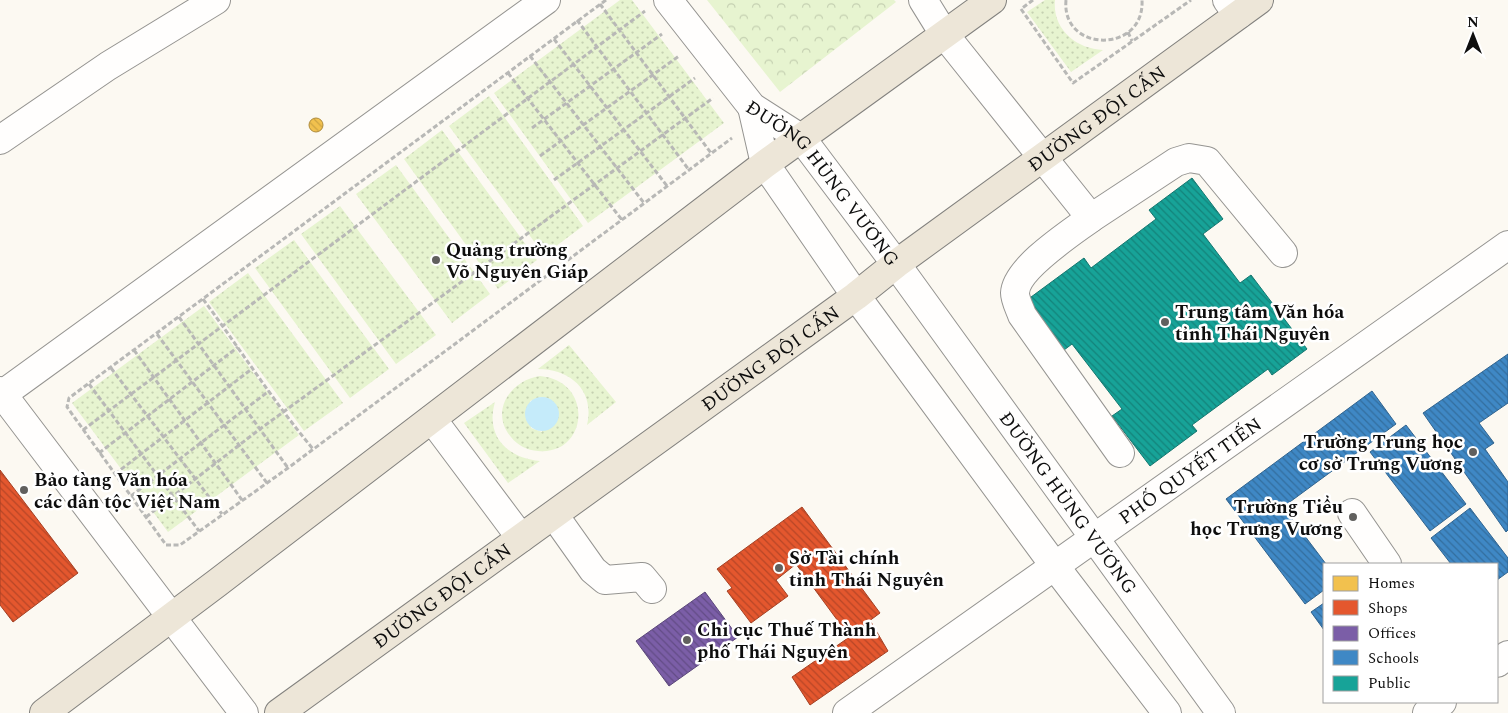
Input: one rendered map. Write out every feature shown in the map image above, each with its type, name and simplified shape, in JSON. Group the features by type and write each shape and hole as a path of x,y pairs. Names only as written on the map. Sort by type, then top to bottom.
{"main road":[{"path":"44,713 172,618 765,164 992,0"},
{"name":"ĐƯỜNG ĐỘI CẤN","path":"279,713 856,296 896,264 1042,158 1241,5"}],"street":[{"path":"0,140 108,66 216,0"},
{"path":"244,713 1,394 546,0"},
{"path":"923,0 944,34 1091,218"},
{"path":"659,4 752,107"},
{"name":"ĐƯỜNG HÙNG VƯƠNG","path":"752,107 802,139 896,264 1221,713"},
{"name":"ĐƯỜNG HÙNG VƯƠNG","path":"752,107 765,164 856,296 1054,565 1167,713"},
{"path":"1120,453 1022,316 1015,293 1022,276 1038,260 1091,218 1176,162 1189,158 1207,161 1283,253"},
{"name":"PHỐ QUYẾT TIẾN","path":"847,713 1508,245"},
{"path":"432,419 521,538"},
{"path":"1352,513 1386,563"},
{"path":"554,515 593,570 605,580 642,578 652,589"},
{"path":"1426,713 1441,703"}],"path":[{"path":"606,0 69,398 66,403 67,407 166,545 180,545 268,483 731,139 733,134"},
{"path":"1033,0 1022,8 1073,83 1191,0"},
{"path":"1066,0 1070,20 1074,27 1088,38 1096,40 1113,40 1128,32 1138,19 1142,0"},
{"path":"600,4 711,153"},
{"path":"83,430 528,98 620,30 659,4"},
{"path":"577,21 689,170"},
{"path":"532,128 666,31"},
{"path":"1128,32 1132,41"},
{"path":"554,39 666,186"},
{"path":"540,156 684,53"},
{"path":"530,56 644,204"},
{"path":"508,73 622,220"},
{"path":"554,180 699,74"},
{"path":"146,517 282,412 715,96 720,102"},
{"path":"203,300 253,368 282,412 313,449"},
{"path":"179,317 288,468"},
{"path":"157,334 268,483"},
{"path":"99,452 238,347"},
{"path":"134,350 242,500"},
{"path":"111,368 222,514"},
{"path":"115,474 253,368"},
{"path":"89,384 199,531"},
{"path":"131,496 269,391"}],"green space":[{"path":"620,0 632,0 724,123 588,223 494,93"},
{"path":"707,0 894,0 896,2 780,92"},
{"path":"1045,0 1055,0 1057,20 1068,36 1084,46 1103,50 1071,72 1027,12"},
{"path":"489,96 583,226 544,255 449,126"},
{"path":"442,130 537,260 498,289 404,159"},
{"path":"396,165 490,294 452,323 356,194"},
{"path":"340,206 436,335 396,364 301,234"},
{"path":"294,240 389,369 350,398 255,268"},
{"path":"248,273 343,403 304,431 209,302"},
{"path":"204,306 299,435 168,532 72,403"},
{"path":"569,345 616,402 587,425 589,413 587,402 584,392 578,384 561,373 538,369"},
{"path":"540,376 558,381 570,391 577,403 578,417 575,431 567,442 555,449 538,451 523,447 511,437 505,427 502,417 506,398 512,390 530,379","holes":["541,397 542,432 531,428 530,401"]},
{"path":"495,402 493,425 501,443 518,455 540,461 508,483 464,423"}],"water":[{"path":"542,397 549,398 554,402 558,407 558,421 554,426 549,430 542,431 535,430 530,426 526,421 525,414 526,407 530,402 535,398"}],"building: Homes":[{"path":"313,118 319,118 323,125 319,132 313,132 309,128 309,122"}],"building: Shops":[{"path":"0,470 78,573 13,622 0,605"},
{"path":"802,507 880,613 849,636 796,564 776,580 788,596 751,623 727,591 732,588 717,569"},
{"path":"871,622 888,651 810,705 792,677"}],"building: Offices":[{"path":"705,592 738,637 669,686 636,641"}],"building: Schools":[{"path":"1508,354 1508,403 1479,423 1494,443 1485,449 1508,482 1508,530 1506,532 1423,413"},
{"path":"1372,391 1396,424 1283,507 1325,563 1323,563 1323,591 1305,604 1226,499"},
{"path":"1406,425 1466,504 1430,531 1370,452"},
{"path":"1470,508 1508,558 1508,572 1498,579 1498,563 1450,563 1431,538"},
{"path":"1323,604 1323,629 1311,612"}],"building: Public":[{"name":"Trung tâm Văn hóa tỉnh Thái Nguyên","path":"1192,178 1223,219 1203,234 1240,283 1251,275 1307,349 1272,375 1268,369 1192,425 1197,431 1150,466 1112,416 1122,409 1072,344 1064,350 1027,300 1084,258 1091,268 1156,219 1149,210"}],"place":[{"name":"Quảng trường Võ Nguyên Giáp","path":"436,260"},
{"name":"Trung tâm Văn hóa tỉnh Thái Nguyên","path":"1165,322"},
{"name":"Trường Trung học cơ sở Trưng Vương","path":"1473,452"},
{"name":"Bảo tàng Văn hóa các dân tộc Việt Nam","path":"24,490"},
{"name":"Trường Tiểu học Trưng Vương","path":"1353,517"},
{"name":"Sở Tài chính tỉnh Thái Nguyên","path":"779,568"},
{"name":"Chi cục Thuế Thành phố Thái Nguyên","path":"687,640"}]}
